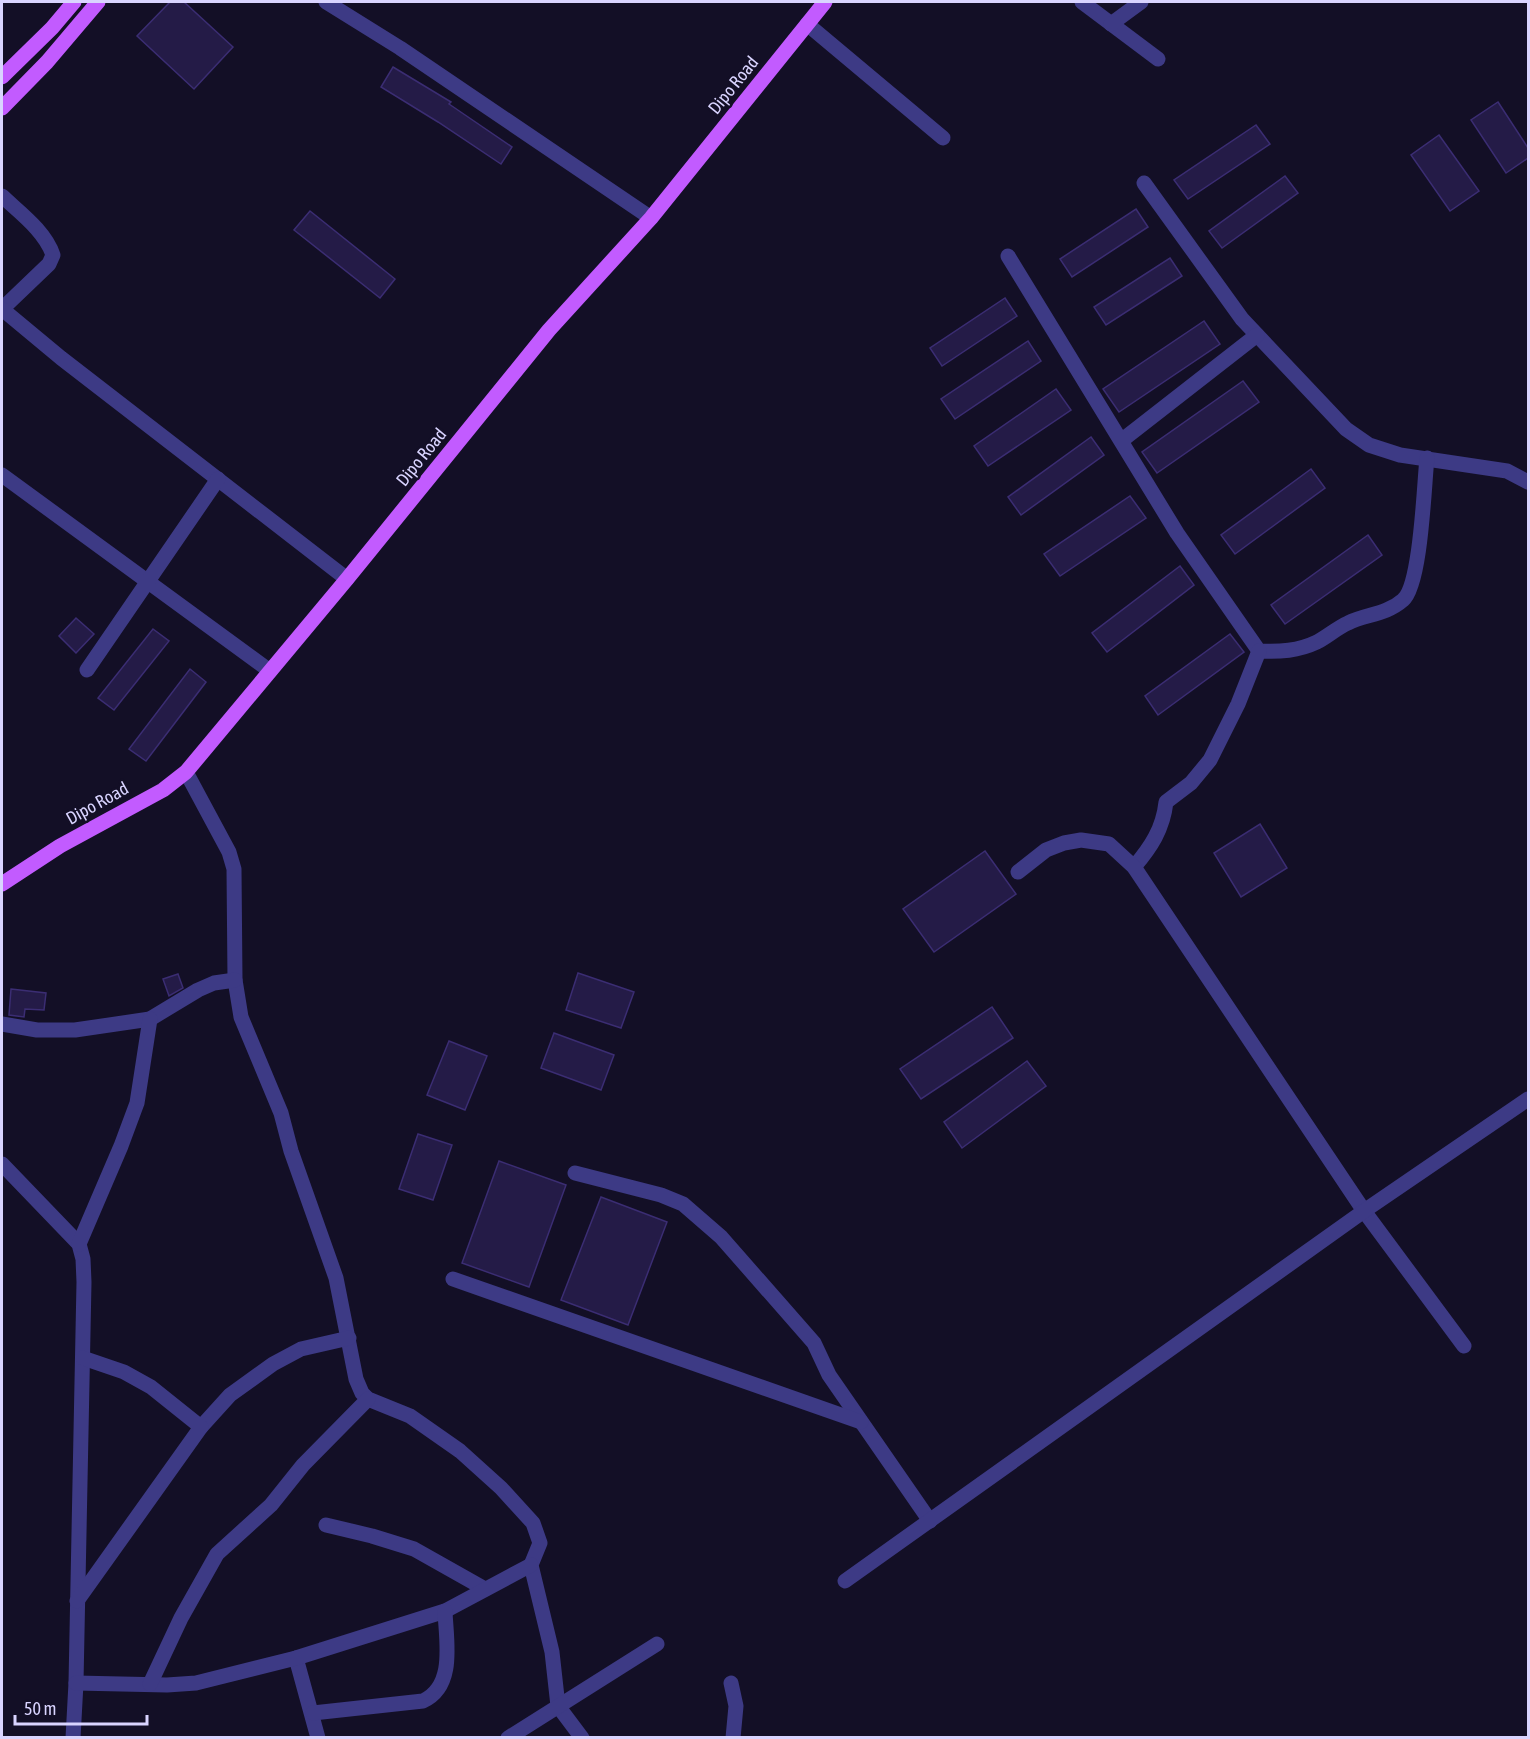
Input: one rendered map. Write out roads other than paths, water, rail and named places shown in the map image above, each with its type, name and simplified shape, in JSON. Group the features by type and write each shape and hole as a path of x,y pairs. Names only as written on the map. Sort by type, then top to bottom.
{"main road":[{"path":"2,77 52,28 74,2"},
{"path":"2,108 47,62 98,2"},
{"name":"Dipo Road","path":"2,884 60,846 163,790 186,772 347,579 549,330 651,218 825,2"}],"street":[{"path":"326,2 400,48 651,218"},
{"path":"1082,2 1158,59"},
{"path":"1111,24 1141,2"},
{"path":"807,24 943,138"},
{"path":"1144,183 1242,318 1346,429 1369,445 1400,454 1507,471 1528,482"},
{"path":"2,196 50,244 53,255 49,264 2,309 61,358 347,579"},
{"path":"1121,441 1115,430 1008,256 1177,533 1259,651"},
{"path":"1121,441 1257,335"},
{"path":"1259,651 1292,651 1316,642 1349,622 1379,614 1400,603 1407,596 1414,579 1418,556 1427,458"},
{"path":"2,475 270,671"},
{"path":"87,670 218,479"},
{"path":"1134,867 1148,850 1159,831 1166,802 1191,783 1210,760 1238,704 1259,651"},
{"path":"186,772 229,852 234,869 235,980 240,1017 281,1113 291,1151 336,1278 356,1379 362,1393 368,1399 410,1416 460,1451 501,1488 533,1523 540,1543 531,1564 552,1652 558,1706 582,1737"},
{"path":"1018,872 1046,850 1064,843 1082,840 1109,844 1134,867 1364,1211 1464,1346"},
{"path":"2,1024 38,1030 75,1030 150,1019 198,990 214,983 235,980"},
{"path":"79,1244 137,1103 150,1019"},
{"path":"845,1581 1364,1211 1528,1099"},
{"path":"2,1164 79,1244 83,1259 83,1358 73,1737"},
{"path":"575,1173 661,1195 683,1204 721,1237 814,1343 829,1374 930,1521"},
{"path":"453,1279 861,1422"},
{"path":"77,1601 201,1427 230,1395 273,1364 301,1349 349,1338"},
{"path":"83,1358 124,1372 151,1387 201,1427"},
{"path":"150,1684 181,1618 217,1554 271,1505 303,1465 368,1399"},
{"path":"326,1525 372,1536 414,1550 485,1589"},
{"path":"76,1683 196,1683 296,1658 445,1611 531,1564"},
{"path":"313,1713 423,1701 431,1697 439,1688 444,1677 447,1659 445,1611"},
{"path":"508,1737 657,1644"},
{"path":"296,1658 318,1737"},
{"path":"731,1683 736,1706 733,1737"}]}
